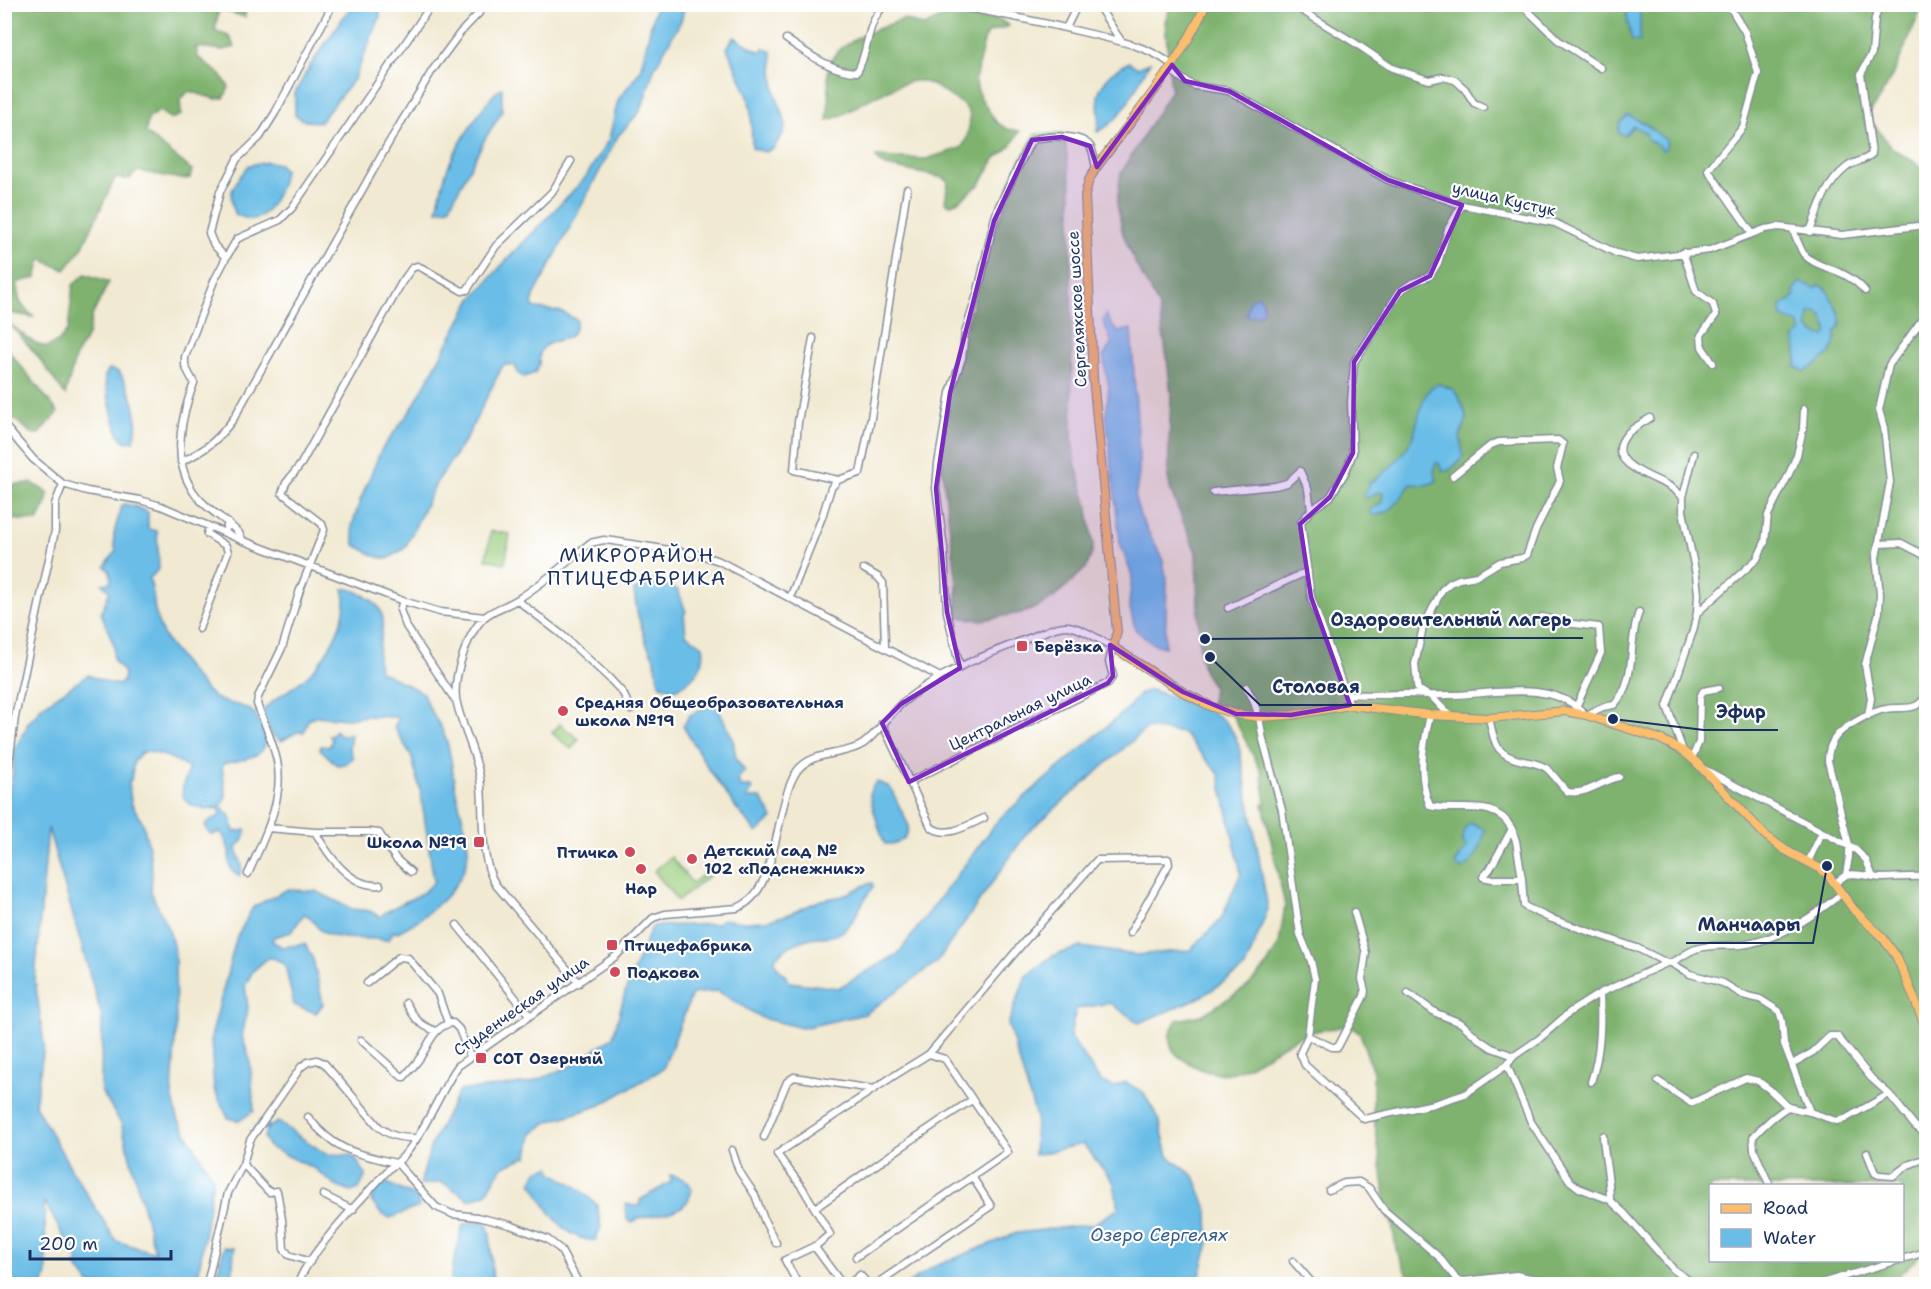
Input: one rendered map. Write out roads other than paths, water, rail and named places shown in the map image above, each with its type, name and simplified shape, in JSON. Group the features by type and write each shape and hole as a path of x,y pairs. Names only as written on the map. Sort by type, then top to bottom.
{"main road":[{"name":"Сергеляхское шоссе","path":"1113,647 1117,632 1093,377 1085,195 1089,180 1096,168 1172,65 1199,21 1206,4"},
{"path":"1113,647 1183,692 1212,707 1236,714 1259,717 1291,715 1350,705 1430,715 1489,718 1564,711 1586,715 1660,739 1692,758 1765,835 1785,850 1821,869 1835,884 1854,910 1883,938 1896,956 1926,1029"}],"street":[{"path":"226,258 214,245 209,233 220,192 237,159 260,137 275,113 333,4"},
{"path":"244,541 239,533 195,493 181,462 184,414 194,383 185,366 185,357 214,281 237,239 280,220 292,208 432,4"},
{"path":"181,462 202,452 218,439 234,418 388,144 432,71 460,33 479,14 482,4"},
{"path":"786,39 817,59 838,68 858,72 872,24 876,15 886,4"},
{"name":"улица Кустук","path":"943,4 1066,28 1149,50 1164,58 1172,65 1173,72 1185,81 1195,86 1229,91 1371,171 1410,188 1462,205 1555,223 1616,253 1637,259 1719,248 1752,233 1779,227 1810,232 1858,234 1926,225"},
{"path":"1066,28 1078,4"},
{"path":"1097,4 1121,42"},
{"path":"1291,4 1392,68 1429,80 1443,77 1455,80 1466,89 1474,103 1483,107"},
{"path":"1521,4 1558,40 1601,68"},
{"path":"1728,4 1745,32 1758,73 1743,127 1708,170 1752,233"},
{"path":"1810,232 1820,203 1830,185 1848,167 1872,154 1862,74 1872,53 1875,18 1880,4"},
{"path":"960,668 947,612 944,548 936,488 950,393 962,358 965,333 978,291 994,221 1029,143 1035,138 1062,137 1086,142 1090,146 1096,168"},
{"path":"248,874 268,828 277,796 279,777 273,746 257,704 258,697 282,648 304,580 324,530 322,524 282,492 286,483 302,464 402,282 412,268 417,266 462,291 467,290 496,246 552,192 571,161"},
{"path":"813,338 798,422 794,470 838,480 860,473 907,189"},
{"path":"1350,705 1311,597 1300,526 1311,510 1330,497 1345,473 1353,453 1351,402 1354,362 1400,291 1430,276 1438,263 1448,229 1462,205"},
{"path":"1793,230 1802,252 1809,258 1853,278 1865,291"},
{"path":"1683,252 1696,291 1713,304 1716,315 1701,335 1702,346 1713,363"},
{"path":"1868,716 1871,698 1865,665 1879,612 1880,594 1875,558 1890,482 1884,428 1879,410 1889,365 1926,314"},
{"path":"1697,613 1757,559 1765,542 1768,515 1797,455 1803,429 1804,409"},
{"path":"1650,418 1627,433 1621,444 1622,455 1627,465 1671,487 1683,497"},
{"path":"4,425 33,459 63,483 87,491 161,506 244,541 403,601 440,612 485,617"},
{"path":"1450,716 1416,685 1415,664 1423,627 1442,590 1450,583 1477,576 1500,562 1527,555 1536,529 1560,481 1557,468 1563,444 1558,440 1499,442 1491,445 1453,476"},
{"path":"1683,751 1667,706 1697,613 1697,584 1683,511 1683,497 1694,454"},
{"path":"1213,492 1275,486 1287,483 1300,471 1308,489 1311,510"},
{"path":"790,598 831,488 838,480"},
{"path":"4,802 15,717 55,531 55,504 63,483"},
{"path":"225,532 228,524"},
{"path":"200,629 228,552 226,546 207,534 209,527"},
{"path":"457,703 458,675 465,651 469,639 485,617 517,600 590,543 604,540 701,555 719,561 940,676"},
{"path":"1878,544 1901,543 1926,556"},
{"path":"864,569 878,577 883,583 885,646"},
{"path":"1228,608 1308,571"},
{"path":"517,600 542,618 609,678 623,693 631,710"},
{"path":"403,601 400,610 405,626 457,703 470,740 480,777 486,858 490,876 579,982"},
{"path":"1346,694 1546,693 1577,705 1586,715 1603,707 1614,705 1627,685 1634,626 1639,612"},
{"path":"1542,616 1565,623 1599,627 1601,653 1577,705"},
{"name":"Студенческая улица","path":"298,1284 310,1262 352,1210 397,1163 416,1138 458,1066 616,956 653,918 665,914 737,908 746,905 754,898 769,864 784,806 796,773 802,765 816,757 863,744 901,704 940,676 1054,628 1067,626 1079,629 1113,647"},
{"name":"Центральная улица","path":"909,782 1108,683 1113,676 1109,662 1113,647"},
{"path":"1246,687 1259,717 1282,810 1300,934 1311,961 1315,979 1308,1036 1300,1053 1305,1065 1365,1119 1434,1104 1465,1094 1507,1065 1514,1056 1539,1039 1570,1012 1600,993 1669,963 1694,949 1751,944 1778,933 1816,915 1841,894"},
{"path":"1692,758 1699,742 1700,697 1703,691 1719,688"},
{"path":"1835,884 1846,874 1850,856 1829,768 1828,751 1832,742 1840,731 1868,716 1887,708 1913,707 1925,700"},
{"path":"1430,715 1421,765 1424,789 1430,806 1491,810 1508,822 1516,841 1524,906 1549,918 1637,948 1690,974 1716,981 1743,995 1760,999 1774,1006 1779,1011 1784,1044 1810,1112"},
{"path":"1489,718 1493,734 1507,758 1532,762 1546,768 1568,792 1585,792 1609,779 1619,777"},
{"path":"882,723 932,827 936,830 950,831 984,818"},
{"path":"1703,769 1849,845 1866,860 1873,877"},
{"path":"268,828 315,832 379,833 396,859 411,872"},
{"path":"1512,829 1490,869 1483,877 1522,879"},
{"path":"315,832 340,867 354,879 368,885 380,885"},
{"path":"1808,862 1822,832"},
{"path":"798,1284 785,1260 814,1246 830,1234 802,1187 777,1154 929,1054 1097,860 1168,859 1169,864 1130,933"},
{"path":"1846,874 1857,873 1873,877 1926,877"},
{"path":"1308,1036 1332,1047 1338,1047 1364,996 1362,979 1366,953 1354,912"},
{"path":"457,925 530,1016"},
{"path":"367,983 399,957 408,958 438,994 448,1023"},
{"path":"1408,993 1436,1013 1461,1023 1492,1048 1514,1056"},
{"path":"1592,1082 1600,1046 1600,993"},
{"path":"406,1003 417,1022 436,1031"},
{"path":"361,1040 400,1076 405,1077 436,1031 448,1023 453,1023 459,1029 470,1056"},
{"path":"1792,1065 1834,1035 1871,1078 1889,1094 1915,1126 1926,1134"},
{"path":"856,1257 1008,1152 945,1059 929,1054"},
{"path":"207,1284 228,1193 243,1164 250,1140 294,1075 308,1062 317,1060 329,1068 388,1134 398,1138 416,1138"},
{"path":"1507,1065 1531,1122 1570,1181 1579,1188 1610,1200 1674,1270 1693,1284"},
{"path":"764,1137 787,1082 794,1077 873,1089"},
{"path":"1658,1080 1691,1103 1746,1078 1758,1081 1788,1107 1836,1121 1845,1119 1889,1094"},
{"path":"815,1208 896,1153 914,1137 972,1100"},
{"path":"1770,1184 1754,1150 1753,1137 1765,1123 1788,1107"},
{"path":"308,1117 322,1135 335,1145 361,1155 397,1163 436,1207 452,1214 477,1216 510,1225 547,1239 560,1249 579,1284"},
{"path":"1603,1136 1604,1160 1610,1176 1610,1200"},
{"path":"732,1150 739,1171 756,1195 765,1222 776,1243"},
{"path":"1867,1153 1875,1173 1879,1176 1893,1176 1908,1164 1926,1158"},
{"path":"243,1164 269,1192 277,1191 284,1249 289,1254 310,1262"},
{"path":"876,1284 992,1206 973,1178"},
{"path":"1329,1190 1344,1183 1359,1182 1369,1188 1391,1217 1439,1257 1456,1284 1516,1275 1561,1284"},
{"path":"323,1195 352,1210"},
{"path":"814,1246 842,1284"},
{"path":"1904,1259 1926,1252"},
{"path":"1293,1261 1312,1284"},
{"path":"1818,1284 1846,1278 1895,1262"},
{"path":"849,1284 860,1275 868,1284"}],"water":[{"path":"352,5 379,5 380,17 354,79 320,122 305,121 295,115 295,93 310,66"},
{"path":"656,5 685,5 681,21 654,69 641,110 618,136 534,296 532,305 536,308 562,312 577,320 573,333 541,350 539,365 535,373 524,377 517,373 515,365 503,365 466,439 436,483 405,548 388,559 375,556 355,545 352,526 381,450 411,410 472,299 586,177 609,139 618,100 640,71"},
{"path":"1627,5 1640,5 1640,41 1632,41 1626,14"},
{"path":"734,37 760,52 764,48 772,52 775,90 785,126 774,148 765,152 752,148 748,96 727,48"},
{"path":"1129,62 1138,68 1150,62 1122,111 1107,126 1097,132 1100,89 1111,73"},
{"path":"502,88 502,112 486,137 449,208 437,210 445,176 453,157 481,111"},
{"path":"1628,115 1644,123 1667,141 1665,149 1662,150 1648,140 1646,133 1633,126 1625,135 1618,133 1620,123"},
{"path":"268,162 279,164 284,170 274,200 269,208 257,218 248,219 236,215 231,200 236,183 249,165"},
{"path":"1800,282 1816,288 1819,285 1826,288 1839,313 1841,325 1835,333 1835,345 1831,351 1805,372 1795,366 1797,362 1795,338 1802,331 1799,324 1782,317 1781,306 1791,301 1795,295 1794,290","holes":["1816,312 1822,316 1828,331 1825,336 1818,335 1807,328 1810,313"]},
{"path":"1259,296 1263,302 1263,311 1259,315 1246,316 1249,302"},
{"path":"1106,314 1112,326 1119,332 1131,329 1139,451 1139,474 1135,498 1140,516 1162,557 1167,581 1165,647 1153,644 1135,629 1129,604 1132,576 1120,543 1106,414 1109,387 1103,357 1112,343 1103,321"},
{"path":"109,369 119,372 131,396 136,414 134,441 122,440 118,434 105,381"},
{"path":"1438,384 1452,389 1459,397 1467,419 1460,436 1463,456 1448,471 1442,471 1439,463 1436,463 1434,471 1437,481 1421,485 1411,484 1385,513 1372,515 1370,511 1382,502 1383,493 1378,492 1367,498 1363,496 1369,483 1387,470 1408,447 1427,392"},
{"path":"124,504 148,512 148,529 157,531 159,569 149,579 158,622 168,643 210,694 219,700 244,707 254,713 265,739 264,746 254,756 224,764 222,767 226,796 221,807 231,817 234,832 246,830 243,841 236,848 242,865 239,876 231,869 228,848 221,832 211,835 205,826 207,822 218,817 219,808 200,808 185,799 183,787 188,768 166,756 142,752 134,761 129,781 131,803 143,823 149,849 152,872 151,892 170,933 175,955 176,1028 172,1095 178,1119 213,1178 197,1284 89,1284 75,1264 79,1260 75,1257 44,1201 47,1273 44,1284 5,1284 5,809 13,772 15,748 28,725 26,724 41,707 88,675 119,685 123,681 124,673 113,659 114,645 101,613 109,593 102,584 109,583 111,580 110,572 105,566 116,551 114,534 121,507","holes":["48,828 102,1017 101,1091 121,1123 155,1253 116,1241 35,1105 44,1045 35,979"]},
{"path":"649,580 678,590 686,612 684,614 686,634 703,646 703,660 696,673 691,679 672,690 659,684 654,658 647,645 637,612 634,590"},
{"path":"343,589 357,592 376,604 383,621 378,650 380,671 423,693 444,734 467,836 466,864 453,889 443,900 408,927 396,933 393,931 387,940 333,936 319,929 304,914 291,932 274,937 272,941 282,947 305,944 313,959 323,1004 316,1013 294,1005 285,965 274,958 268,958 253,971 245,986 248,1008 242,1036 250,1060 254,1111 239,1121 228,1118 214,1089 211,1038 236,939 253,907 286,890 316,891 352,909 370,911 380,917 417,896 430,887 434,881 420,789 411,755 394,727 398,720 397,717 366,716 347,719 317,716 308,720 304,732 297,732 281,741 272,735 262,712 306,677 329,649 341,624 345,600"},
{"name":"Озеро Сергелях","path":"1151,690 1209,711 1225,722 1234,733 1239,746 1268,909 1245,968 1201,997 1139,1023 1110,1003 1076,1009 1070,1036 1100,1081 1113,1087 1125,1082 1143,1092 1159,1119 1168,1156 1194,1176 1208,1212 1209,1242 1199,1279 1167,1284 908,1284 933,1267 1017,1233 1093,1224 1118,1209 1114,1183 1083,1144 1034,1155 1036,1117 1008,1024 1026,976 1052,956 1081,947 1136,955 1190,950 1221,919 1241,873 1219,774 1183,733 1147,728 1026,834 937,962 865,1014 802,1028 762,1018 718,991 692,994 663,1069 601,1105 548,1122 532,1134 528,1156 502,1167 486,1194 470,1200 442,1182 420,1185 431,1145 459,1091 530,1083 571,1066 613,1037 626,989 654,926 716,924 723,919 744,922 765,921 787,915 821,900 843,896 873,883 873,888 846,929 835,936 811,938 800,942 784,950 775,958 776,965 789,982 838,988 898,954 999,819 1127,709 1141,693"},
{"path":"715,702 733,739 736,759 745,771 738,778 740,787 751,787 747,798 761,798 773,818 757,833 708,768 683,726 690,715"},
{"path":"335,730 340,735 351,734 349,748 353,758 345,764 337,765 320,749 321,746 329,747 332,740 329,735 333,735"},
{"path":"877,782 890,787 908,824 905,837 894,843 885,844 870,797 872,787"},
{"path":"1472,823 1484,829 1482,841 1474,858 1460,869 1455,864 1467,847 1462,841 1464,830"},
{"path":"260,1121 269,1125 267,1129 278,1122 326,1154 350,1155 355,1158 366,1175 359,1189 351,1192 336,1186 315,1169 269,1147 264,1138 266,1130 262,1127 254,1129"},
{"path":"550,1167 553,1173 577,1187 597,1205 601,1227 595,1240 578,1237 564,1228 551,1214 531,1183 537,1171"},
{"path":"670,1175 683,1179 691,1186 689,1199 683,1206 667,1213 628,1221 626,1204 640,1205 640,1200 671,1182"},
{"path":"385,1182 418,1198 419,1207 390,1218 381,1214 371,1201 377,1187"},
{"path":"485,1220 490,1234 493,1284 451,1284 451,1274 463,1225"},
{"path":"224,1247 234,1248 232,1284 215,1284"}],"place":[{"name":"Оздоровительный лагерь","path":"1205,639"},
{"name":"Берёзка","path":"1022,646"},
{"name":"Столовая","path":"1210,657"},
{"name":"Средняя Общеобразовательная школа №19","path":"563,711"},
{"name":"Эфир","path":"1613,719"},
{"name":"Школа №19","path":"479,842"},
{"name":"Птичка","path":"630,852"},
{"name":"Детский сад № 102 «Подснежник»","path":"692,859"},
{"name":"Манчаары","path":"1827,866"},
{"name":"Нар","path":"641,869"},
{"name":"Птицефабрика","path":"612,945"},
{"name":"Подкова","path":"615,972"},
{"name":"СОТ Озерный","path":"481,1058"}],"district":[{"name":"МИКРОРАЙОН ПТИЦЕФАБРИКА","path":"637,566"}]}
